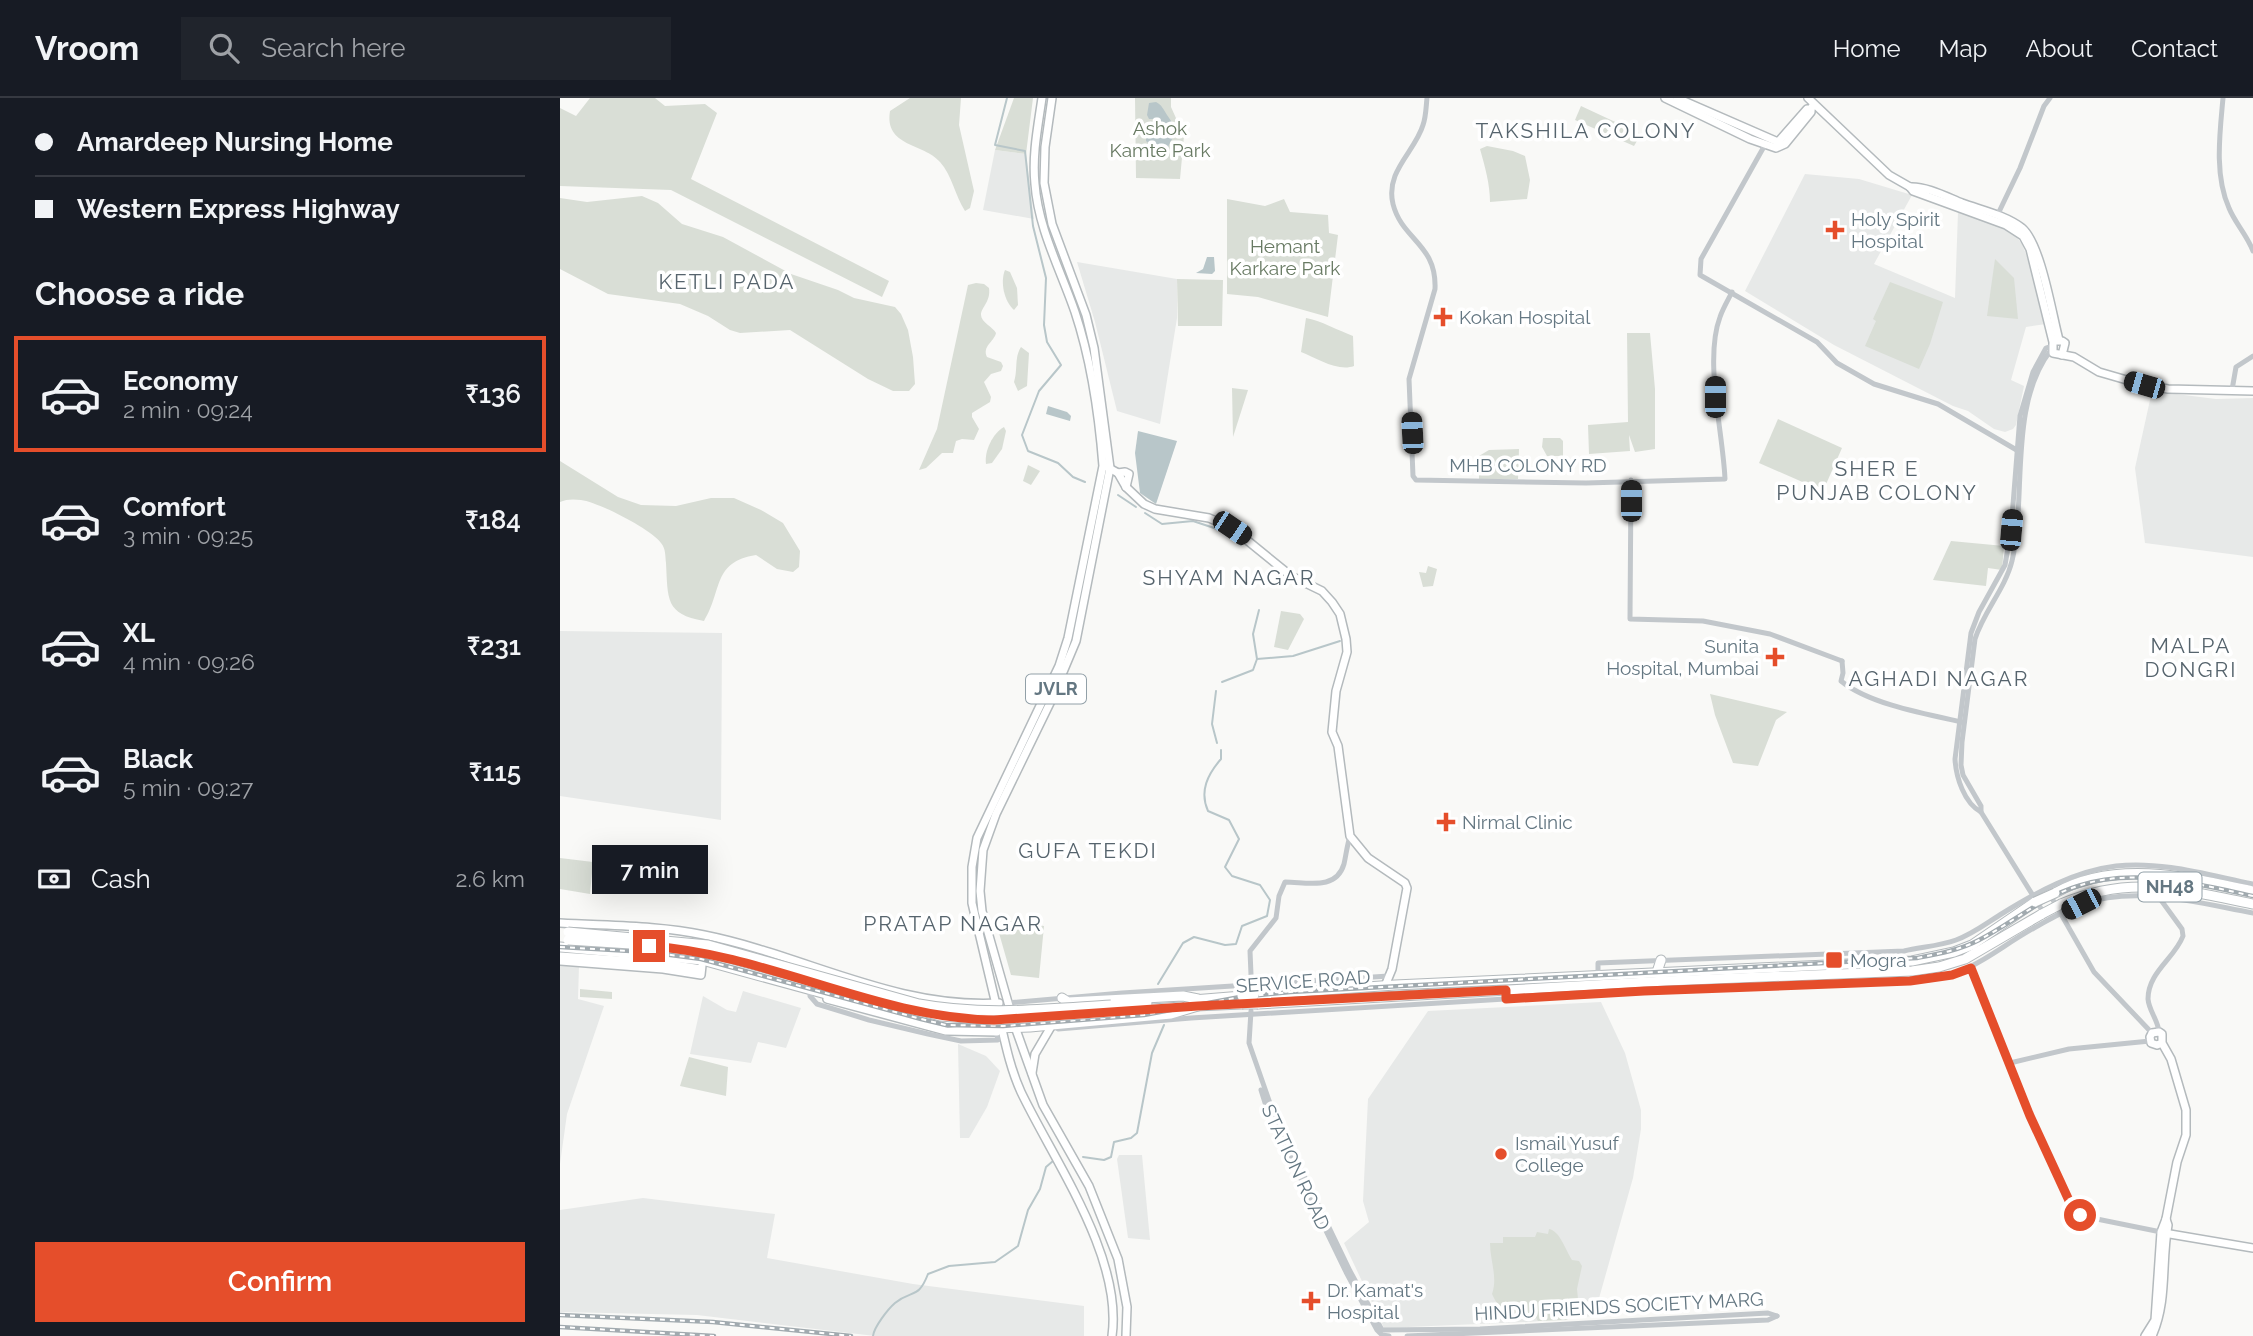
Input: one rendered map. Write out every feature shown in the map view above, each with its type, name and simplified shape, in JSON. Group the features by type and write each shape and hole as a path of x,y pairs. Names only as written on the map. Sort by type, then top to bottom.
{"highway":[{"name":"NH48","path":"564,936 708,952 940,1016 994,1020 1242,1000 1253,993 1900,962 1954,952 1986,936 2034,898 2050,890 2094,879 2150,873 2205,880 2253,891"},
{"name":"NH48","path":"1253,993 1506,995 1666,981 1912,971 1965,959 2087,893 2130,886 2167,886 2253,904"},
{"path":"1954,952 1958,940"},
{"path":"560,948 701,967 901,1016 998,1029 1065,1026 1171,1014 1198,1003"},
{"path":"1900,951 1900,962"},
{"path":"1822,954 1822,965"},
{"path":"1657,972 1661,960"},
{"path":"1062,998 1068,1002 1183,996 1198,1003"}],"main road":[{"name":"JVLR","path":"998,1029 995,1004 972,904 972,867 977,838 1062,657 1110,469 1101,441 1082,336 1044,227 1035,185 1035,146 1042,98"},
{"name":"JVLR","path":"1016,1028 982,911 980,891 983,850 997,813 1050,703 1076,641 1110,469 1094,348 1086,315 1052,224 1044,183 1045,147 1052,98"},
{"path":"1665,98 1767,142"},
{"path":"1677,98 1780,148 1811,112 1811,104"},
{"path":"1811,104 1889,175 1913,191 2006,225 2023,236 2030,249 2058,346 2074,357 2099,372 2144,385 2253,391"},
{"path":"1910,187 1915,186 1997,216 2023,229 2034,244 2058,346"},
{"name":"STATION ROAD","path":"1110,469 1144,504 1155,509 1209,518 1232,528 1291,576 1322,591 1340,614 1347,652 1336,691 1332,732 1338,746 1350,836"},
{"path":"1350,836 1368,858 1407,885 1390,973 1385,986"},
{"path":"560,923 704,935 912,997 963,1004 1007,1003"},
{"path":"560,956 663,969 701,967 704,935"},
{"path":"560,961 578,960"},
{"path":"1032,1073 1035,1055 1052,1025"},
{"path":"1016,1028 1045,1109 1071,1151 1118,1259 1127,1307 1126,1336"},
{"path":"998,1029 1035,1122 1069,1179 1096,1244 1114,1300 1112,1336"},
{"path":"2145,1336 2155,1320 2164,1233 2168,1225 2166,1219 2177,1162 2186,1135 2186,1110 2171,1059 2162,1043 2163,1037 2154,1035 2155,1045 2162,1043"},
{"path":"2164,1233 2253,1248"},
{"path":"2152,1336 2159,1320 2164,1287 2164,1233"}],"street":[{"name":"MHB COLONY RD","path":"1427,98 1423,126 1396,172 1392,194 1398,216 1427,252 1434,266 1435,289 1409,379 1413,476 1420,481 1586,483 1725,479 1715,397 1715,338 1719,317 1731,292"},
{"path":"1997,216 2020,169 2044,106 2050,98"},
{"path":"2223,98 2220,153 2223,190 2229,208 2253,251"},
{"path":"1767,142 1701,259 1700,275 1817,342 1837,363 1874,384 1938,404 2018,451"},
{"path":"2045,918 1981,812 1981,806 1963,775 1962,743 1975,639 1980,624 2003,585 2012,561 2018,451 2027,409 2037,376 2058,346"},
{"path":"2232,390 2236,366 2253,356"},
{"path":"1631,480 1630,620 1703,621 1771,634 1841,661 1841,682 1846,685 1893,704 1963,723"},
{"name":"STATION ROAD","path":"1350,836 1343,868 1335,879 1328,883 1285,882 1279,896 1276,918 1250,951 1253,993 1246,1044 1267,1109 1346,1272 1377,1330 1385,1334"},
{"path":"2154,1035 2094,972 2050,890 2091,871 2139,865 2165,866 2253,884"},
{"path":"2020,902 2026,884"},
{"path":"2061,909 2103,900 2158,896 2253,914"},
{"path":"2154,1035 2158,1025 2149,1007 2149,990 2183,936 2182,929 2158,896"},
{"path":"1598,975 1598,963 1900,951 1958,940 2020,902 2034,898"},
{"name":"SERVICE ROAD","path":"1076,1025 1506,995 1910,981 1952,975 1971,968 2045,918"},
{"path":"1971,968 2030,1116 2072,1207 2082,1216 2164,1233"},
{"name":"SERVICE ROAD","path":"1007,1003 1062,998 1253,993 1390,973"},
{"path":"810,992 817,1004 899,1028 961,1041 998,1040 998,1029"},
{"path":"2010,1063 2069,1049 2154,1035"},
{"name":"HINDU FRIENDS SOCIETY MARG","path":"1385,1334 1704,1315 1768,1313 1777,1316 1768,1320 1407,1336"}],"shaded area":[{"path":"1156,102 1175,128 1168,147 1153,147 1146,141 1146,134 1154,124 1154,119 1149,119 1147,115 1149,103"},
{"path":"995,150 1026,154 1034,219 983,210"},
{"path":"1805,174 1859,179 1912,195 1874,264 1955,298 1958,212 1998,225 2014,234 2022,244 2031,267 2046,324 2026,327 2011,380 2024,386 2013,429 2005,432 1994,429 1968,411 1953,406 1834,345 1745,291"},
{"path":"1207,257 1214,257 1215,271 1212,274 1196,273 1203,269"},
{"path":"1077,262 1177,279 1177,318 1160,424 1117,411"},
{"path":"2152,391 2216,399 2253,398 2253,557 2145,543 2135,468"},
{"path":"1048,406 1067,412 1071,416 1070,421 1046,414"},
{"path":"1138,431 1177,441 1156,504 1140,493 1135,453"},
{"path":"560,631 722,633 721,820 560,796"},
{"path":"560,965 579,966 578,999 604,1006 567,1114 560,1164"},
{"path":"743,991 801,1008 786,1048 758,1042 751,1063 690,1054 703,996 727,1010 736,1012"},
{"name":"Ismail Yusuf College","path":"1601,1002 1625,1053 1641,1110 1641,1129 1633,1178 1594,1316 1529,1322 1384,1328 1344,1243 1369,1222 1363,1201 1368,1099 1428,1011"},
{"path":"958,1044 986,1056 1000,1071 987,1107 969,1138 960,1138"},
{"path":"1119,1155 1142,1155 1150,1240 1128,1238 1117,1159"},
{"path":"643,1198 775,1214 767,1258 913,1284 1084,1306 1084,1336 875,1336 697,1315 560,1312 560,1210"}],"green space":[{"path":"590,98 655,98 665,106 705,104 717,113 691,179 889,281 882,297 671,190 560,186 560,108 576,116"},
{"path":"910,98 961,98 959,125 974,191 970,208 965,211 948,173 940,162 899,138 893,131 890,111"},
{"path":"1014,98 1033,98 1026,154 995,150"},
{"name":"Ashok Kamte Park","path":"1135,98 1171,98 1171,107 1184,136 1180,179 1136,178"},
{"path":"1581,106 1641,134 1634,146 1575,120"},
{"path":"1487,146 1525,156 1530,180 1527,199 1490,202 1480,149"},
{"path":"642,196 658,203 682,224 723,237 791,274 854,298 895,307 908,330 915,384 909,391 893,391 868,379 790,330 740,333 680,304 608,294 560,269 560,198 587,202"},
{"name":"Hemant Karkare Park","path":"1227,199 1265,206 1284,199 1290,212 1328,215 1329,233 1338,235 1328,317 1258,297 1227,294"},
{"path":"1995,259 2014,278 2018,319 1987,316"},
{"path":"1005,270 1010,272 1017,288 1018,305 1014,310 1004,291"},
{"path":"1177,279 1223,280 1222,326 1178,326"},
{"path":"1890,282 1943,302 1919,369 1865,346 1876,321 1873,319"},
{"path":"976,283 989,288 989,297 981,315 996,333 987,347 987,357 1001,362 1003,366 1001,371 991,374 984,382 991,397 990,402 972,413 979,429 974,440 956,441 953,453 942,453 926,468 919,470 937,429 968,285"},
{"path":"1306,318 1353,336 1354,366 1334,366 1301,352"},
{"path":"1627,333 1650,333 1655,389 1655,449 1635,452 1629,435 1630,451 1589,454 1588,425 1628,422"},
{"path":"1021,347 1029,353 1027,386 1018,391 1014,382"},
{"path":"1232,388 1248,390 1233,437"},
{"path":"1778,419 1842,448 1823,491 1759,463"},
{"path":"1004,427 1006,431 1002,449 992,463 986,464 990,443"},
{"path":"1543,438 1560,438 1563,441 1563,456 1547,456 1542,447"},
{"path":"1519,449 1518,479 1479,479 1479,456 1489,450"},
{"path":"560,461 618,497 641,505 676,506 711,498 734,498 783,523 800,551 799,567 793,572 777,569 756,555 742,559 725,571 704,621 691,618 675,609 671,603 664,548 655,537 624,517 589,502 560,502"},
{"path":"1028,465 1040,471 1031,485 1023,481"},
{"path":"1951,541 2004,546 2002,570 1988,568 1986,586 1933,580"},
{"path":"1428,566 1437,569 1433,586 1423,587 1419,572 1426,573"},
{"path":"1281,611 1300,614 1304,619 1288,650 1274,647"},
{"path":"1710,694 1787,712 1776,720 1758,766 1733,763"},
{"path":"560,858 593,862 590,894 560,889"},
{"path":"995,919 1044,926 1039,978 1011,975"},
{"path":"580,989 612,992 612,999 580,997"},
{"path":"689,1057 728,1067 726,1096 680,1086"},
{"path":"1549,1229 1559,1237 1572,1260 1579,1261 1582,1266 1577,1289 1578,1299 1567,1320 1538,1321 1534,1314 1508,1312 1492,1294 1494,1275 1490,1243 1503,1243 1503,1237 1535,1237 1537,1232 1548,1234"}],"waterway":[{"path":"1007,98 995,145 1025,151 1033,226 1046,278 1044,325 1047,342 1061,365 1039,391 1022,435 1028,451 1058,463 1073,477 1085,482"},
{"path":"1118,495 1136,507"},
{"path":"1145,513 1162,524 1193,521 1232,534 1241,545"},
{"path":"1222,682 1253,670 1257,659 1253,634 1259,610"},
{"path":"1257,659 1293,656 1340,641"},
{"path":"1216,691 1212,724 1217,743"},
{"path":"1158,984 1183,943 1194,937 1225,945 1236,944 1242,926 1267,916 1270,900 1260,885 1232,876 1225,867 1239,839 1229,820 1208,811 1205,804 1206,783 1221,759 1221,750"},
{"path":"1083,1157 1104,1160 1111,1157 1114,1142 1131,1138 1137,1133 1152,1053 1164,1025"},
{"path":"873,1336 889,1309 901,1299 918,1291 928,1274 949,1266 995,1262 1018,1246 1028,1210 1040,1189 1046,1167 1053,1161"}],"railway":[{"path":"560,947 648,952 701,959 946,1025 1003,1026 1144,1015 1240,997 1290,992 1917,958 1972,943 2040,903 2065,891 2099,880 2166,879 2253,896"},
{"path":"560,1315 713,1322 851,1336"},
{"path":"560,1327 714,1336"}],"place":[{"name":"Holy Spirit Hospital","path":"1835,230"},
{"name":"Kokan Hospital","path":"1443,317"},
{"name":"Sunita Hospital, Mumbai","path":"1775,657"},
{"name":"Nirmal Clinic","path":"1446,822"},
{"name":"Mogra","path":"1834,960"},
{"name":"Ismail Yusuf College","path":"1501,1154"},
{"name":"Dr. Kamat's Hospital","path":"1311,1301"}],"district":[{"name":"TAKSHILA COLONY","path":"1586,131"},
{"name":"KETLI PADA","path":"727,282"},
{"name":"SHER E PUNJAB COLONY","path":"1877,481"},
{"name":"SHYAM NAGAR","path":"1229,578"},
{"name":"MALPA DONGRI","path":"2191,658"},
{"name":"AGHADI NAGAR","path":"1939,679"},
{"name":"GUFA TEKDI","path":"1088,851"},
{"name":"PRATAP NAGAR","path":"953,924"}],"route":[{"path":"649,946 677,947 733,958 940,1016 994,1020 1506,990 1506,999 1910,981 1952,975 1971,968 2030,1116 2072,1207 2080,1215"}]}
